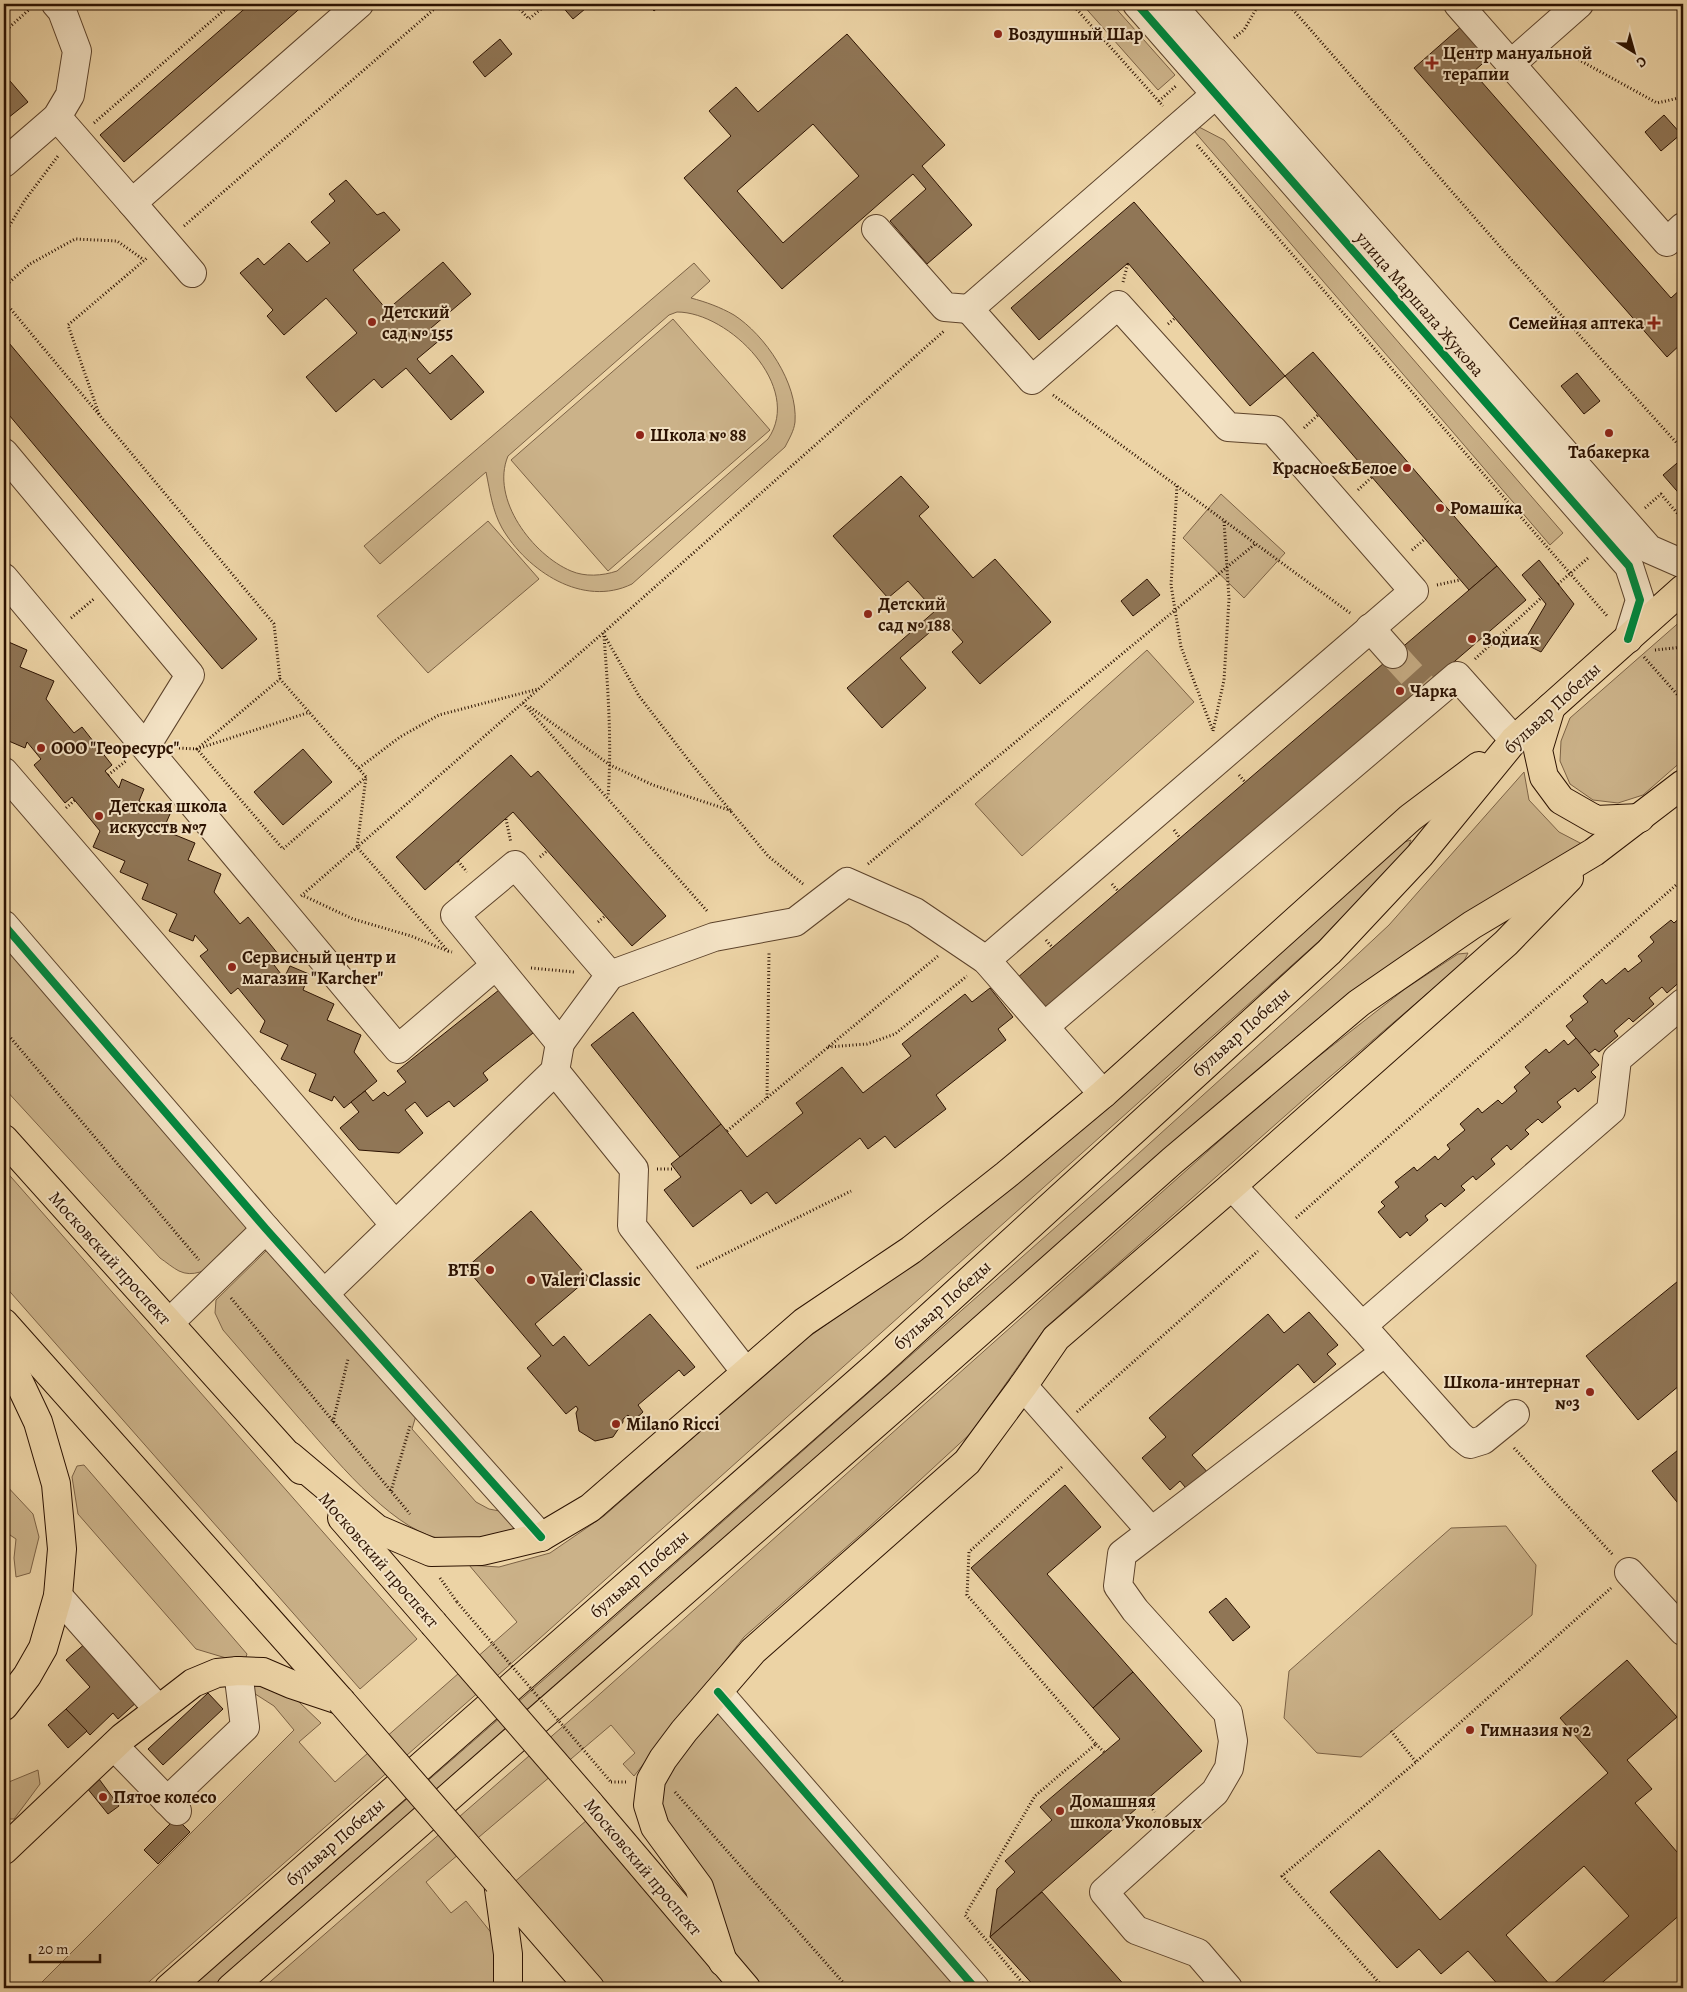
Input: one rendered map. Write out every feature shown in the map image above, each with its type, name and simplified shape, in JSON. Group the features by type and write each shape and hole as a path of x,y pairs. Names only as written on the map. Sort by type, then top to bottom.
{"main road":[{"name":"бульвар Победы","path":"169,1988 876,1366 1329,952 1420,855 1514,740 1683,590"},
{"path":"1551,707 1538,750 1544,777 1561,800 1596,820 1640,818"},
{"path":"290,1456 377,1529 431,1552 482,1551 540,1536 590,1508 804,1322 911,1250 1006,1175 1103,1094 1410,818 1514,740"},
{"path":"231,1988 898,1404 1172,1161 1359,1003 1472,925 1594,852 1683,784"},
{"path":"723,1962 699,1887 655,1827 648,1805 651,1780 663,1759 684,1731 753,1651 967,1462 1056,1338 1232,1186 1506,943 1594,852"},
{"name":"Московский проспект","path":"4,1139 290,1456 746,1988"},
{"path":"4,1323 341,1701 590,1988"},
{"path":"4,1350 38,1422 56,1484 62,1549 58,1596 43,1648 26,1676 4,1706"},
{"path":"4,1850 114,1746 158,1709 193,1684 217,1674 238,1671 263,1672 341,1701"},
{"path":"498,1882 508,1954 508,1988"}],"street":[{"path":"132,202 359,4"},
{"name":"улица Маршала Жукова","path":"1137,4 1629,566 1640,600 1628,639"},
{"name":"улица Маршала Жукова","path":"1170,4 1649,549 1681,563 1683,562"},
{"path":"1458,4 1667,242 1683,227"},
{"path":"1511,64 1579,4"},
{"path":"4,163 57,117 70,95 77,51 56,6"},
{"path":"969,310 1216,94"},
{"path":"57,117 192,273"},
{"path":"876,229 945,307 969,310 1032,380 1118,305 1228,427 1273,430 1414,591 986,960"},
{"path":"4,453 190,675 146,746"},
{"path":"4,578 146,746 292,903 398,1049 496,965"},
{"path":"1370,628 1394,654"},
{"path":"1045,1026 1428,692 1457,676 1514,740"},
{"path":"4,772 395,1225"},
{"path":"560,1043 455,915 515,865 610,975"},
{"path":"324,1294 555,1071 560,1043 610,975 714,937 795,922 847,882 915,912 986,960 1103,1094"},
{"path":"4,925 266,1229 540,1536"},
{"path":"1362,1326 1611,1110 1617,1059 1683,1003"},
{"path":"555,1071 634,1169 632,1226 746,1371"},
{"path":"1232,1186 1362,1326 1460,1436 1470,1444 1484,1440 1515,1414"},
{"path":"168,1323 266,1229"},
{"path":"1228,1988 1198,1953 1136,1930 1104,1892 1215,1792 1229,1768 1233,1740 1228,1713 1135,1610 1118,1586 1122,1554 1385,1352"},
{"path":"1023,1386 1151,1531"},
{"path":"1629,1572 1683,1632"},
{"path":"58,1596 158,1709"},
{"path":"114,1746 172,1806 245,1727 238,1671"},
{"path":"718,1692 975,1988"}],"path":[{"path":"4,236 25,200 53,161 76,138 231,4"},
{"path":"99,414 68,326 440,4"},
{"path":"515,4 529,20 547,4"},
{"path":"1072,4 1180,125 1628,639"},
{"path":"1288,4 1509,257 1683,450"},
{"path":"4,32 56,6"},
{"path":"1540,38 1657,103 1683,96"},
{"path":"4,286 30,264 75,239 117,241 144,260"},
{"path":"4,301 274,624 280,679 366,777 357,847 448,951"},
{"path":"292,903 524,703 969,310"},
{"path":"1032,380 1370,628"},
{"path":"1177,486 1170,585 1181,647 1222,756"},
{"path":"1213,731 1224,680 1229,599 1224,521"},
{"path":"847,882 1255,544"},
{"path":"1558,584 1570,574"},
{"path":"51,634 112,583"},
{"path":"1457,676 1541,598"},
{"path":"603,633 610,710 608,798"},
{"path":"603,633 639,696 768,856 823,900"},
{"path":"1683,646 1656,650 1642,655 1683,701"},
{"path":"197,749 280,679"},
{"path":"359,768 400,737 439,715 540,688"},
{"path":"524,703 610,765 653,785 732,810"},
{"path":"524,703 728,934"},
{"path":"146,746 197,749 310,712"},
{"path":"197,749 283,849 366,777"},
{"path":"1060,1427 1683,879"},
{"path":"292,903 411,936 456,953"},
{"path":"766,1098 770,927"},
{"path":"727,1131 958,941"},
{"path":"828,1047 867,1044 895,1034 986,960"},
{"path":"496,965 610,975"},
{"path":"4,1030 214,1278 420,1527 431,1552 436,1571 457,1602 611,1782 651,1780 673,1789 848,1988"},
{"path":"674,1279 851,1190"},
{"path":"333,1422 355,1329"},
{"path":"390,1491 418,1400"},
{"path":"1384,1988 1282,1876 1416,1762 1629,1572 1516,1448 1484,1440"},
{"path":"1081,1450 969,1552 967,1595 1104,1752"},
{"path":"1391,1731 1416,1762"},
{"path":"1027,1988 965,1916 1035,1796 1096,1744"}],"shaded area":[{"path":"1082,4 1112,4 1175,75 1158,90"},
{"path":"1199,127 1224,140 1563,533 1550,545 1194,131"},
{"path":"694,263 710,281 691,298 708,303 734,315 746,324 768,347 785,376 795,407 795,422 785,447 632,584 613,590 595,591 576,588 558,581 541,571 513,544 502,528 490,493 486,472 380,564 364,546","holes":["677,312 697,315 718,325 738,338 756,356 769,376 776,397 777,419 768,439 617,571 594,575 571,571 543,552 518,524 505,490 504,473 508,456 669,315"]},
{"path":"673,319 770,430 608,571 511,460"},
{"path":"1221,494 1285,553 1244,598 1183,538"},
{"path":"488,521 539,579 428,673 377,616"},
{"path":"1683,619 1683,760 1643,795 1618,803 1593,800 1570,784 1560,761 1561,741 1570,718"},
{"path":"1147,650 1194,702 1022,856 975,804"},
{"path":"1524,772 1529,800 1559,832 1582,844 1126,1183 566,1681 212,1988 190,1988 556,1669 1117,1173 1329,981 1389,925"},
{"path":"1411,840 1407,850 1319,941 539,1639 142,1988 36,1988 294,1730 274,1706 249,1690 251,1681 280,1688 299,1702 321,1723 299,1742 335,1782 517,1622 469,1565 499,1567 550,1553 604,1516 799,1344 983,1212 1401,843"},
{"path":"4,943 252,1229 229,1253 209,1268 189,1274 179,1271 160,1258 4,1088"},
{"path":"1468,953 1463,963 1311,1093 1045,1328 971,1433 867,1529 744,1637 634,1776 623,1764 635,1753 611,1725 426,1882 451,1913 466,1901 497,1940 496,1988 374,1988 364,1984 359,1988 263,1988 592,1701 1282,1085 1405,989 1458,954"},
{"path":"4,1169 417,1639 360,1689 4,1285"},
{"path":"268,1249 418,1409 412,1429 476,1502 489,1509 510,1513 516,1521 514,1529 509,1534 473,1539 445,1540 418,1531 399,1519 380,1504 344,1468 223,1330 215,1313 216,1300"},
{"path":"84,1465 247,1654 245,1660 236,1661 196,1649 78,1514 72,1477 77,1466"},
{"path":"4,1483 33,1514 39,1537 30,1573 16,1577 14,1558 16,1539 4,1531"},
{"path":"1506,1526 1536,1565 1532,1615 1361,1757 1317,1753 1284,1718 1289,1671 1451,1528"},
{"path":"718,1692 975,1988 746,1988 676,1857 651,1780"},
{"path":"38,1770 40,1784 14,1819 4,1819 4,1784"},
{"path":"587,1820 733,1988 605,1988 512,1884"}],"building":[{"path":"250,4 305,4 124,162 100,135"},
{"path":"560,4 591,4 573,19"},
{"path":"648,4 662,4 654,11"},
{"path":"1463,25 1490,57 1473,72 1671,298 1683,287 1683,342 1667,357 1414,68"},
{"path":"847,34 945,145 922,166 972,225 927,264 890,221 926,189 913,174 782,289 684,178 731,136 709,111 736,87 758,112","holes":["813,124 859,176 783,243 737,191"]},
{"path":"500,39 512,54 485,77 473,62"},
{"path":"4,74 28,102 8,118 4,116"},
{"path":"1664,115 1681,134 1661,151 1645,132"},
{"path":"346,180 377,215 384,212 400,230 353,270 387,310 443,262 471,294 431,328 441,339 417,359 430,374 452,355 484,392 451,420 406,368 382,388 374,379 336,412 306,377 357,333 326,298 284,335 267,316 273,310 240,273 258,258 264,265 289,243 307,262 330,243 311,222 335,201 329,194"},
{"path":"1134,202 1285,376 1250,406 1128,263 1039,340 1011,308"},
{"path":"4,337 257,639 222,669 4,409"},
{"path":"1313,352 1497,566 1469,590 1285,376"},
{"path":"1577,373 1600,401 1584,414 1561,386"},
{"path":"1683,458 1683,498 1663,475"},
{"path":"901,476 929,507 919,516 973,578 995,559 1051,622 980,684 952,652 963,642 944,620 900,658 926,688 882,728 847,688 935,611 908,581 888,598 833,536"},
{"path":"1539,560 1574,604 1541,652 1523,643 1546,604 1522,575"},
{"path":"1497,566 1526,600 1046,1012 1017,978"},
{"path":"1147,579 1160,595 1133,616 1121,601"},
{"path":"4,640 27,650 20,667 54,681 46,699 74,733 82,727 112,765 105,771 119,788 122,779 144,789 139,801 170,814 163,830 195,843 188,860 221,874 214,892 240,924 248,917 279,955 271,961 284,978 290,966 309,974 303,990 334,1004 327,1020 361,1035 354,1052 377,1081 344,1108 334,1096 332,1101 309,1091 316,1074 281,1059 288,1045 260,1032 265,1021 238,988 231,994 200,956 208,950 195,935 193,941 169,931 177,914 142,899 148,884 120,872 125,861 93,847 100,831 72,797 65,803 34,765 41,759 27,742 25,748 4,739 4,732 9,720 4,718"},
{"path":"303,749 332,782 283,825 254,792"},
{"path":"511,755 531,777 538,771 666,916 632,946 513,812 425,890 396,857"},
{"path":"1683,915 1683,970 1681,972 1683,979 1667,993 1662,987 1649,998 1654,1004 1633,1022 1629,1018 1614,1031 1618,1036 1599,1052 1595,1049 1589,1054 1566,1026 1573,1020 1570,1016 1588,1002 1583,996 1602,979 1606,984 1625,968 1628,972 1642,961 1638,956 1654,942 1650,937 1671,920 1674,923"},
{"path":"990,988 1013,1017 998,1029 1006,1040 936,1095 946,1109 895,1148 885,1136 868,1149 860,1138 776,1204 767,1192 751,1204 741,1190 693,1227 664,1190 681,1177 671,1164 721,1124 747,1157 803,1113 796,1103 842,1067 863,1093 911,1056 902,1044 965,994 972,1002"},
{"path":"499,990 533,1033 483,1073 488,1080 454,1107 449,1101 427,1117 415,1102 405,1110 423,1133 399,1153 359,1150 340,1128 359,1112 351,1102 365,1091 373,1101 384,1092 388,1096 406,1082 397,1071"},
{"path":"633,1012 721,1124 680,1157 591,1045"},
{"path":"1576,1038 1599,1065 1591,1072 1596,1077 1578,1092 1575,1088 1557,1102 1561,1107 1542,1123 1538,1119 1525,1130 1529,1134 1511,1150 1507,1145 1491,1159 1495,1164 1476,1180 1473,1176 1461,1186 1465,1190 1445,1207 1441,1203 1425,1216 1428,1220 1410,1236 1407,1232 1400,1238 1378,1212 1385,1206 1381,1202 1399,1187 1395,1182 1414,1167 1417,1171 1435,1156 1438,1160 1450,1149 1447,1145 1465,1130 1460,1124 1478,1108 1482,1113 1498,1100 1502,1104 1517,1091 1514,1087 1530,1073 1525,1067 1546,1049 1549,1053 1564,1040 1568,1045"},
{"path":"531,1211 589,1278 535,1324 553,1346 564,1336 589,1366 650,1314 695,1367 684,1376 679,1370 638,1405 643,1412 633,1421 628,1415 623,1419 613,1437 595,1441 579,1431 576,1413 578,1409 576,1406 566,1414 527,1368 541,1356 466,1268"},
{"path":"1683,1277 1683,1389 1680,1385 1638,1420 1586,1356"},
{"path":"1309,1312 1338,1345 1327,1354 1336,1364 1314,1383 1298,1364 1192,1455 1210,1475 1190,1493 1180,1481 1170,1490 1142,1458 1166,1437 1149,1418 1268,1314 1284,1333"},
{"path":"1683,1446 1683,1505 1681,1507 1652,1471"},
{"path":"1065,1485 1101,1527 1047,1574 1133,1672 1093,1708 971,1568"},
{"path":"1226,1598 1250,1627 1233,1641 1209,1612"},
{"path":"86,1643 138,1701 118,1719 113,1713 90,1735 66,1709 90,1687 66,1660"},
{"path":"1627,1660 1677,1717 1627,1760 1652,1789 1635,1803 1683,1859 1683,1912 1596,1988 1501,1988 1468,1951 1441,1974 1419,1949 1397,1968 1330,1892 1379,1850 1440,1920 1608,1773 1560,1718","holes":["1584,1866 1629,1916 1551,1986 1506,1935"]},
{"path":"1133,1672 1202,1751 990,1937 997,1889 1015,1872 1005,1861 1052,1820 1040,1807 1120,1739 1093,1708"},
{"path":"208,1693 223,1709 163,1765 148,1749"},
{"path":"66,1709 87,1731 68,1748 48,1725"},
{"name":"Пятое колесо","path":"99,1779 119,1806 108,1814 87,1788"},
{"path":"176,1818 190,1832 158,1864 144,1850"},
{"path":"1042,1892 1127,1988 1036,1988 990,1937"}],"tunnel":[{"path":"1393,654 1424,688"}],"cycle path":[{"path":"1137,4 1629,566 1640,600 1628,639"},
{"path":"4,925 266,1229 541,1537"},
{"path":"718,1692 975,1988"}],"place":[{"name":"Воздушный Шар","path":"998,34"},
{"name":"Центр мануальной терапии","path":"1432,63"},
{"name":"Детский сад № 155","path":"372,322"},
{"name":"Семейная аптека","path":"1654,323"},
{"name":"Табакерка","path":"1609,433"},
{"name":"Школа № 88","path":"640,435"},
{"name":"Красное&Белое","path":"1407,468"},
{"name":"Ромашка","path":"1440,508"},
{"name":"Детский сад № 188","path":"868,614"},
{"name":"Зодиак","path":"1472,639"},
{"name":"Чарка","path":"1400,691"},
{"name":"ООО \"Георесурс\"","path":"41,748"},
{"name":"Детская школа искусств №7","path":"99,816"},
{"name":"Сервисный центр и магазин \"Karcher\"","path":"232,967"},
{"name":"ВТБ","path":"490,1270"},
{"name":"Valeri Classic","path":"531,1280"},
{"name":"Школа-интернат №3","path":"1590,1392"},
{"name":"Milano Ricci","path":"616,1424"},
{"name":"Гимназия № 2","path":"1470,1730"},
{"name":"Пятое колесо","path":"103,1797"},
{"name":"Домашняя школа Уколовых","path":"1060,1811"}]}
